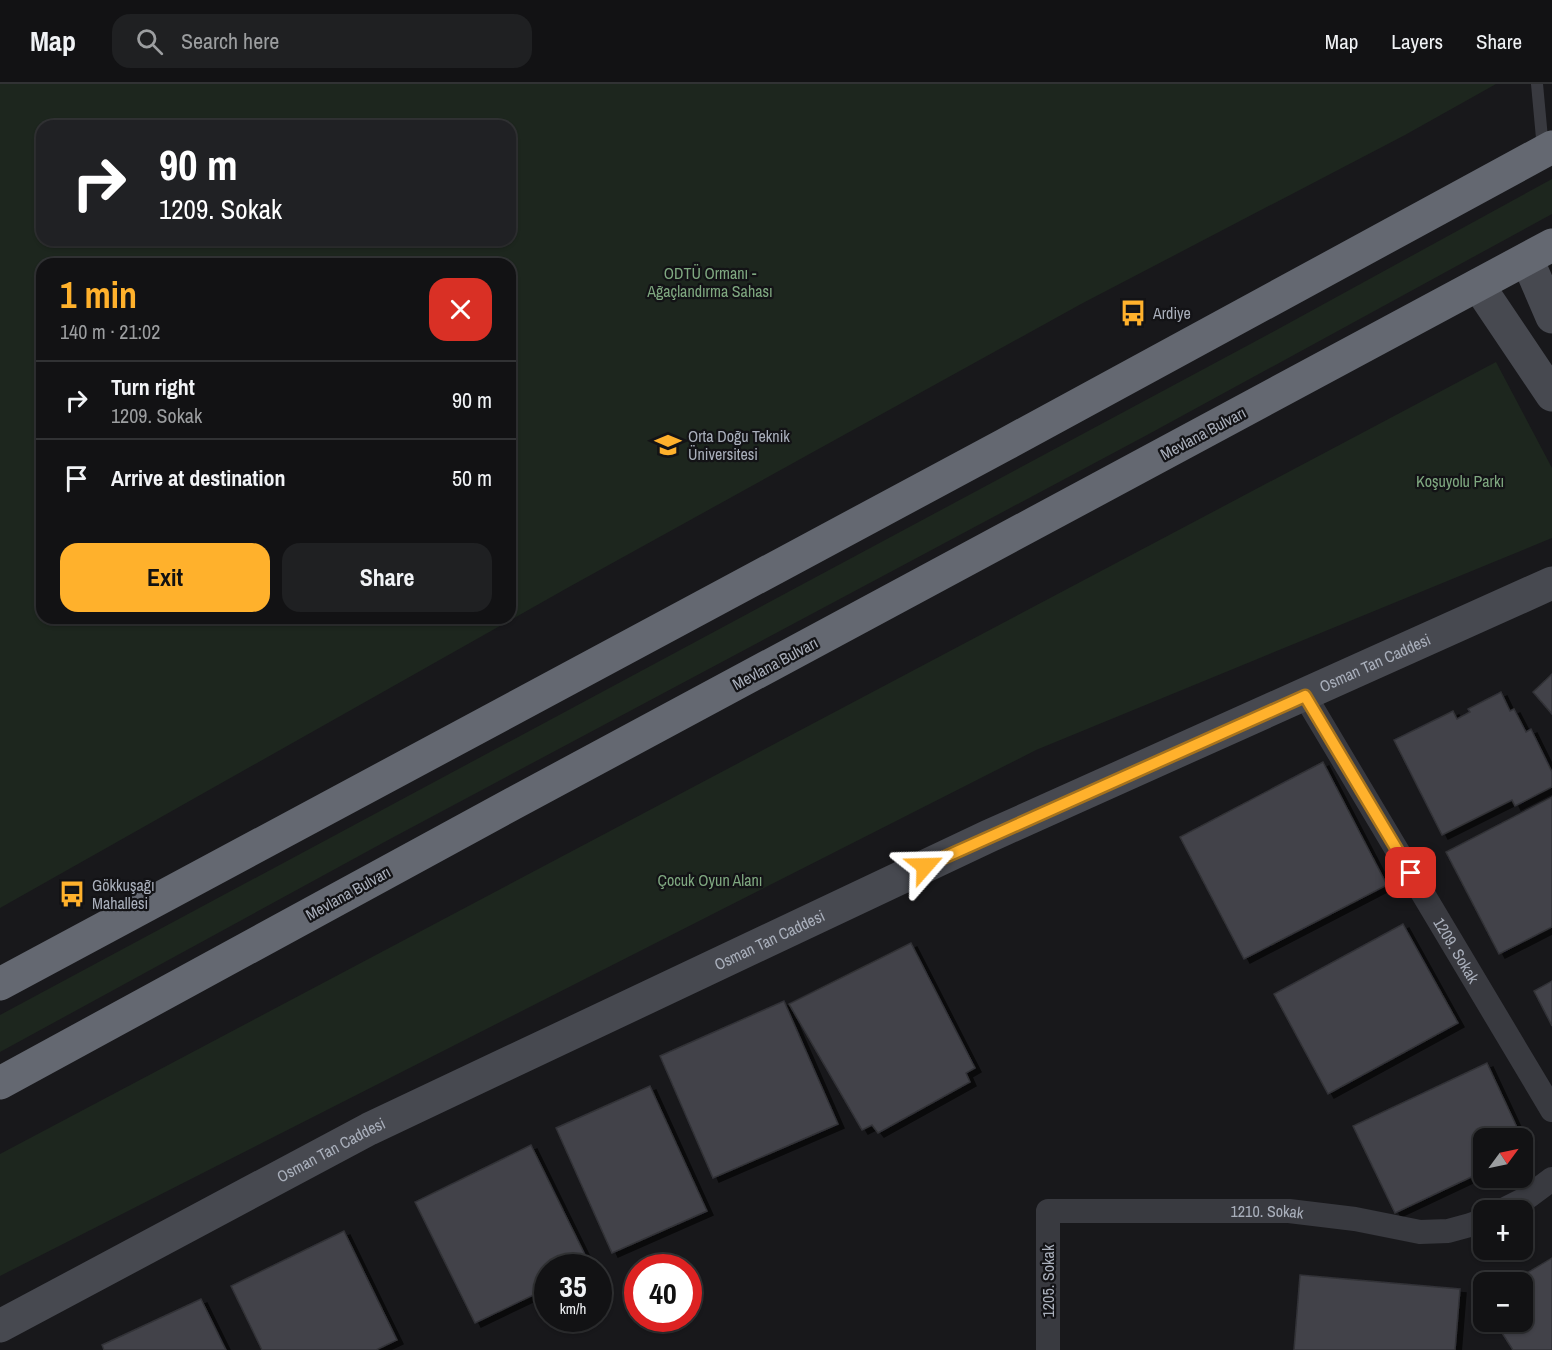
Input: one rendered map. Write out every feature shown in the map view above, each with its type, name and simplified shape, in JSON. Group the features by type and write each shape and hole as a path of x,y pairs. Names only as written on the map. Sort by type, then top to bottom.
{"highway":[{"path":"0,984 1548,150"},
{"name":"Mevlana Bulvarı","path":"0,1083 524,798 1539,252"}],"street":[{"path":"1539,252 1552,317"},
{"path":"1478,285 1552,395"},
{"path":"1521,350 1522,341 1527,334 1538,328 1552,330"},
{"name":"Osman Tan Caddesi","path":"0,1326 369,1129 989,836 1305,696 1552,583"},
{"name":"1209. Sokak","path":"1305,696 1552,1110"},
{"path":"1523,1200 1552,1179"},
{"name":"1210. Sokak","path":"1047,1211 1289,1211 1355,1219 1420,1232 1448,1231 1473,1225"},
{"name":"1205. Sokak","path":"1047,1211 1048,1350"}],"lane":[{"path":"1537,84 1548,150"}],"green space":[{"name":"ODTÜ Ormanı - Ağaçlandırma Sahası","path":"0,84 1496,84 1405,135 1081,304 516,617 516,258 36,258 36,624 503,624 0,908"},
{"path":"1552,179 1552,214 1147,435 390,839 0,1052 0,1015 1269,334"},
{"name":"Koşuyolu Parkı","path":"1496,362 1552,468 1552,538 1036,750 0,1276 0,1154"}],"building":[{"path":"1552,674 1552,714 1533,692"},
{"path":"1501,692 1510,711 1514,709 1526,732 1531,729 1552,772 1552,787 1515,806 1512,800 1442,835 1394,740 1453,711 1457,719 1470,712 1468,709"},
{"path":"1323,762 1387,885 1244,959 1180,837"},
{"path":"1552,797 1552,927 1499,954 1446,852"},
{"path":"1403,924 1458,1023 1328,1094 1274,994"},
{"path":"911,943 975,1068 966,1073 970,1082 878,1133 872,1125 862,1130 789,1004"},
{"path":"1552,981 1552,1026 1534,991"},
{"path":"784,1001 838,1124 713,1178 660,1056"},
{"path":"1487,1063 1517,1128 1473,1128 1473,1176 1395,1213 1353,1126"},
{"path":"650,1086 707,1211 612,1253 556,1128"},
{"path":"531,1145 585,1254 534,1254 534,1295 475,1323 415,1202"},
{"path":"344,1231 397,1340 376,1350 262,1350 231,1286"},
{"path":"1552,1258 1552,1350 1513,1350 1501,1332 1533,1332 1533,1272 1529,1272"},
{"path":"1300,1275 1460,1289 1455,1350 1294,1350"},
{"path":"201,1299 226,1350 104,1350 102,1345"}],"place":[{"name":"Ardiye","path":"1133,313"},
{"name":"Orta Doğu Teknik Üniversitesi","path":"668,445"},
{"name":"Gökkuşağı Mahallesi","path":"72,894"}],"route":[{"path":"925,866 1305,696 1411,873"}],"park label":[{"name":"Çocuk Oyun Alanı","path":"710,880"}]}
